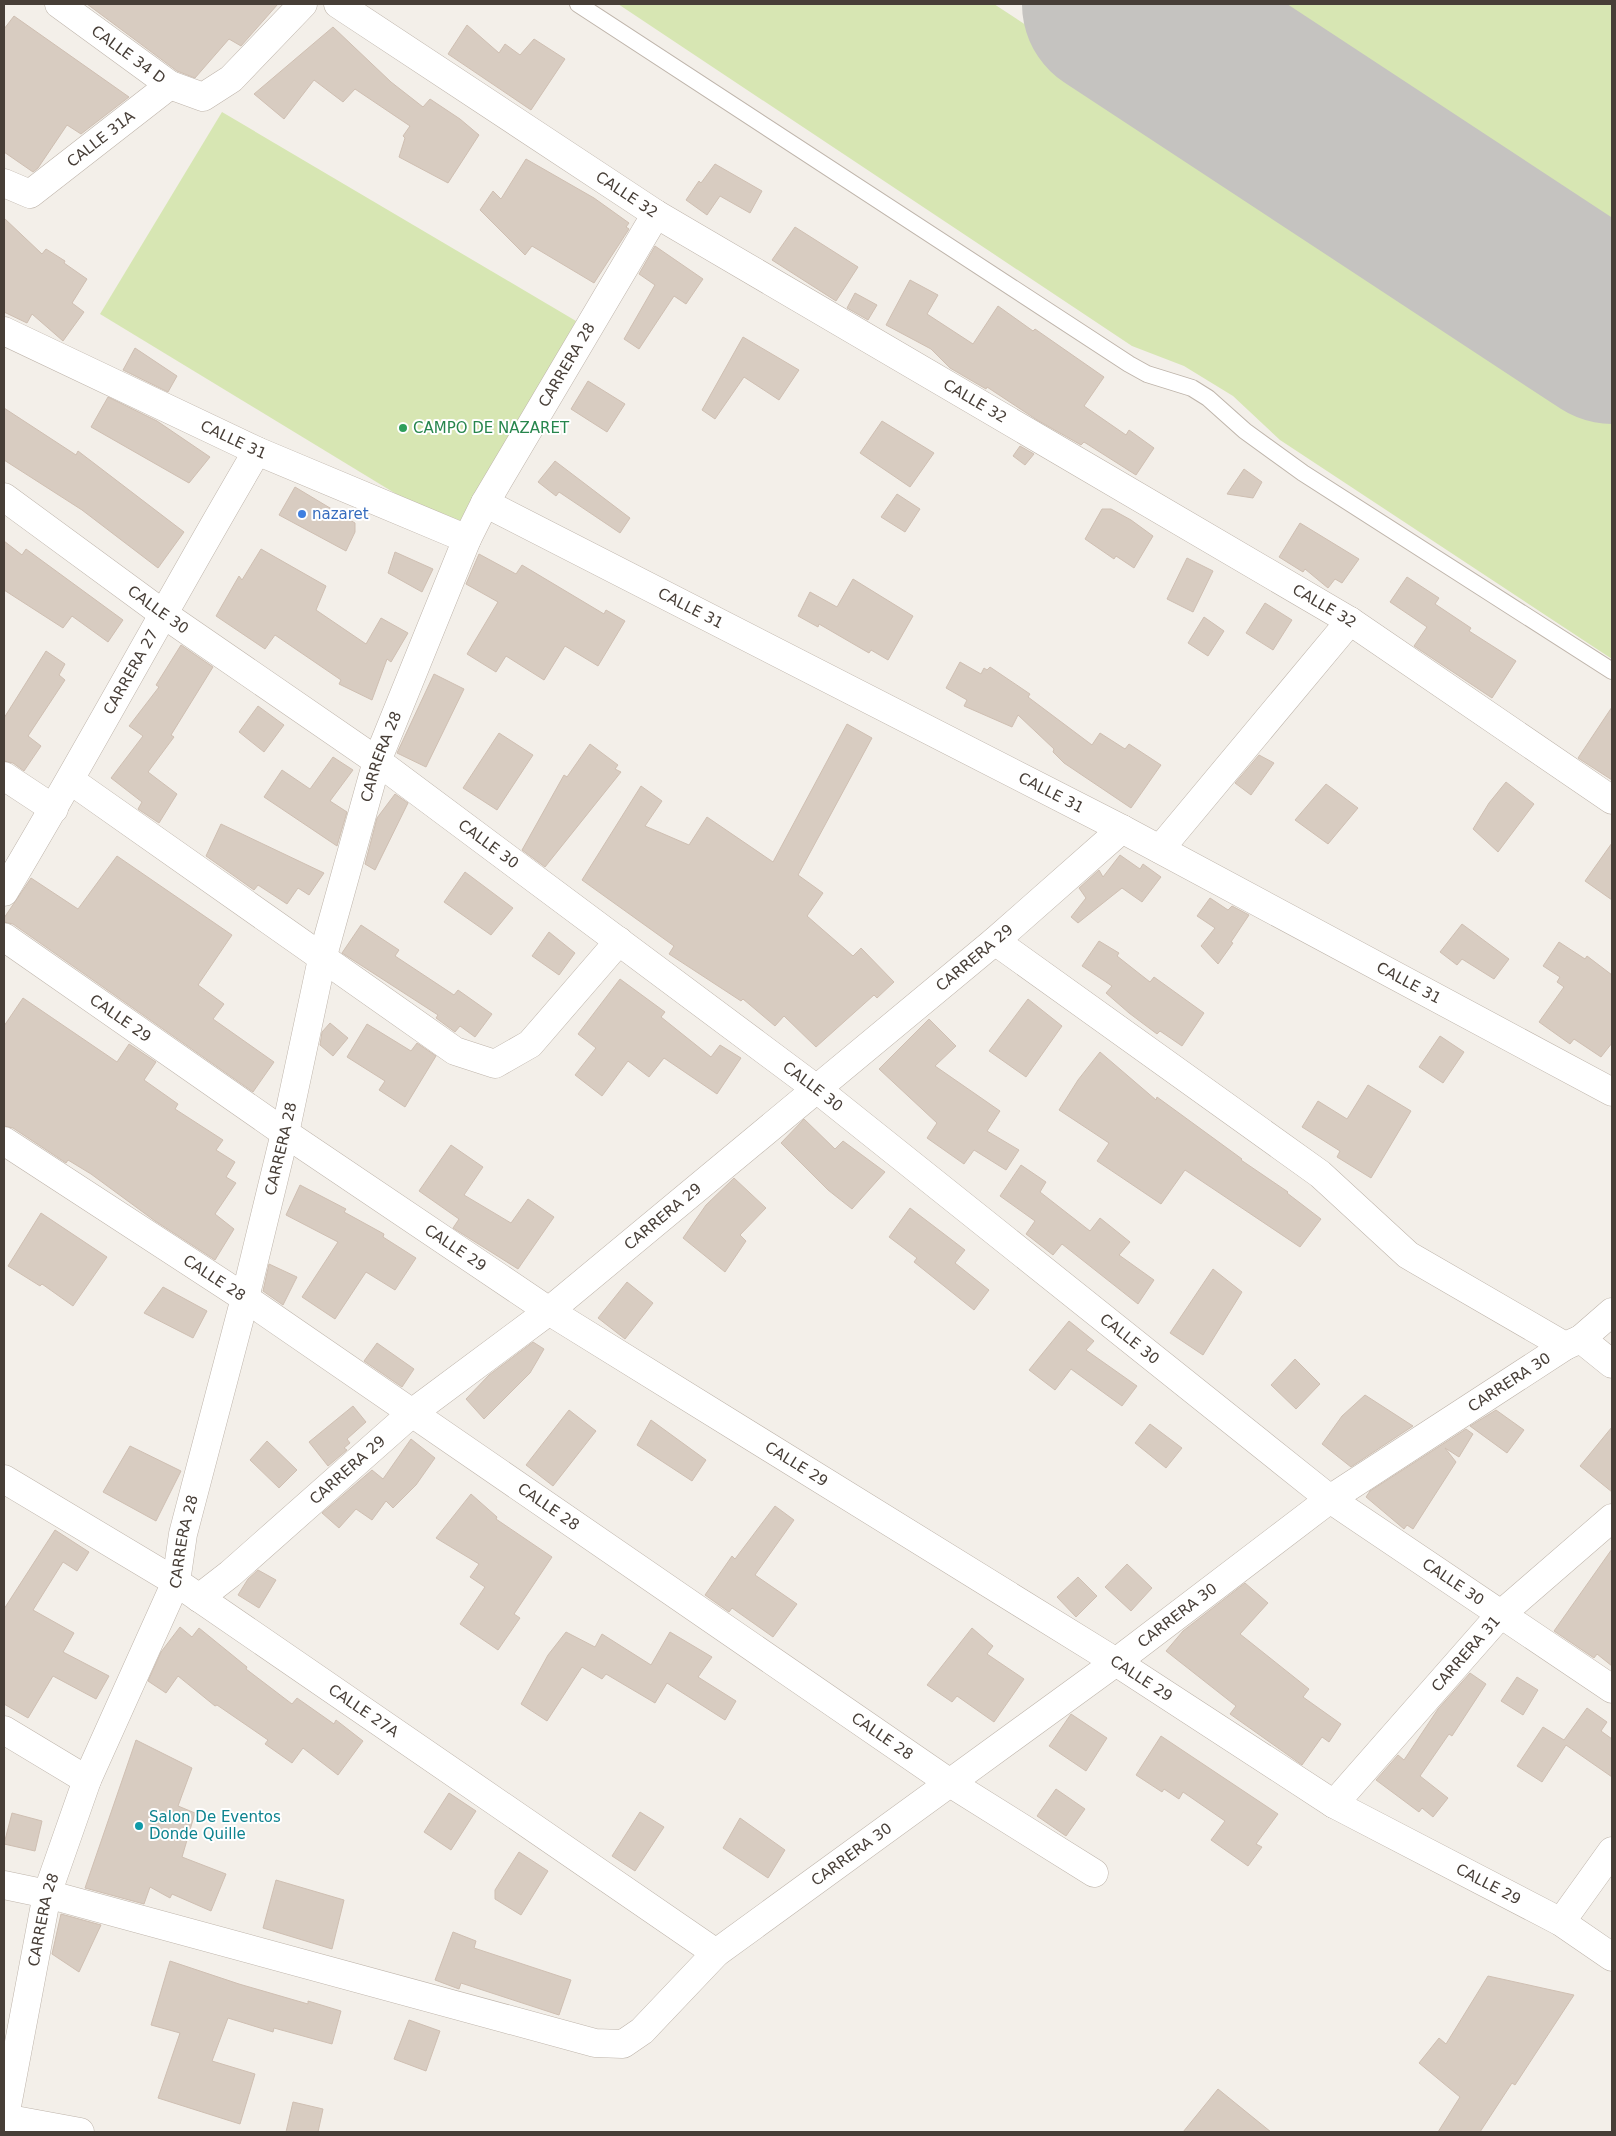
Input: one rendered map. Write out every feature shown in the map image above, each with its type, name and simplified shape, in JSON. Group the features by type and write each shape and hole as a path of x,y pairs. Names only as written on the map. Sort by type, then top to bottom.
{"street":[{"name":"CALLE 34 D","path":"60,4 170,85 203,97 231,79 303,4"},
{"name":"CALLE 32","path":"338,4 656,214 1350,621 1612,800"},
{"name":"CALLE 31A","path":"4,184 30,194 170,85"},
{"name":"CARRERA 28","path":"4,2122 47,1894 87,1780 176,1582 183,1534 245,1298 285,1133 322,959 377,761 467,539 485,504 656,214"},
{"name":"CALLE 31","path":"4,331 257,451 467,539"},
{"name":"CARRERA 27","path":"4,892 54,809 162,613 257,451"},
{"name":"CALLE 30","path":"4,497 162,613 377,761 818,1090 1330,1499 1612,1689"},
{"name":"CALLE 31","path":"485,504 1122,828 1612,1092"},
{"path":"1160,849 1350,621"},
{"path":"4,776 54,809"},
{"path":"70,780 455,1051 495,1064 530,1044 619,941"},
{"name":"CARRERA 29","path":"199,1598 230,1574 412,1413 549,1312 996,942 1122,828"},
{"name":"CALLE 29","path":"4,937 285,1133 549,1312 1116,1662 1334,1804 1561,1922 1612,1957"},
{"path":"996,942 1320,1174 1408,1255 1612,1364"},
{"name":"CALLE 28","path":"4,1142 245,1298 950,1784 1094,1873"},
{"name":"CARRERA 30","path":"4,1885 47,1894 595,2043 622,2044 642,2031 716,1952 1116,1662 1330,1499 1573,1342 1612,1312"},
{"name":"CALLE 27A","path":"4,1479 176,1582 716,1952"},
{"name":"CARRERA 31","path":"1334,1804 1500,1615 1612,1518"},
{"path":"4,1730 87,1780"},
{"path":"1561,1922 1612,1851"},
{"path":"4,2118 80,2132"}],"lane":[{"path":"578,4 1129,364 1147,374 1192,388 1208,398 1244,431 1303,472 1612,671"}],"green space":[{"path":"618,4 994,4 1612,410 1612,659 1280,440 1233,396 1184,366 1132,346"},
{"path":"1223,4 1612,4 1612,259"},
{"name":"CAMPO DE NAZARET","path":"222,112 576,321 462,534 100,314"}],"building":[{"path":"87,4 278,4 241,46 229,39 195,78 177,71"},
{"path":"14,16 129,97 81,134 67,125 38,168 33,172 4,152 4,29"},
{"path":"467,25 499,53 505,44 520,55 534,39 565,59 531,110 448,54"},
{"path":"333,27 391,82 423,107 430,99 460,119 479,135 448,183 399,157 405,138 403,136 410,126 355,89 343,102 314,80 284,119 254,94"},
{"path":"526,159 594,198 629,223 626,227 629,229 594,283 532,246 525,255 480,210 493,191 501,199"},
{"path":"715,164 762,191 750,213 720,196 707,215 686,200 699,181 701,183"},
{"path":"4,218 42,254 46,249 65,261 64,263 87,279 72,303 84,312 63,341 32,314 27,323 4,312"},
{"path":"795,227 858,267 836,301 772,260"},
{"path":"655,246 703,279 686,304 674,296 639,349 624,339 655,285 639,274"},
{"path":"910,280 938,295 927,314 973,344 998,306 1104,377 1084,406 1126,435 1129,430 1154,448 1136,475 1084,442 1081,445 1037,420 987,387 986,389 950,368 931,349 886,325"},
{"path":"855,293 877,305 868,320 847,308"},
{"path":"743,337 799,370 779,400 744,377 715,419 702,410"},
{"path":"135,348 177,376 168,392 123,370"},
{"path":"588,381 625,404 607,432 571,409"},
{"path":"108,397 157,421 210,457 189,483 91,427"},
{"path":"4,408 76,455 78,451 184,532 158,568 82,510 4,460"},
{"path":"882,421 934,453 910,487 860,453"},
{"path":"1020,446 1034,454 1025,465 1013,456"},
{"path":"555,461 630,518 620,533 559,492 556,496 538,482"},
{"path":"1244,469 1262,482 1253,498 1227,494"},
{"path":"295,487 355,523 355,532 346,551 279,515"},
{"path":"897,494 920,509 905,532 881,517"},
{"path":"1102,509 1111,509 1131,520 1153,536 1134,568 1116,556 1114,559 1085,539"},
{"path":"1300,523 1359,559 1342,583 1335,579 1328,588 1305,569 1303,572 1279,557"},
{"path":"4,541 22,555 26,549 123,620 108,642 72,616 63,628 4,590"},
{"path":"261,549 326,586 316,610 366,644 381,618 408,633 391,662 387,659 372,700 339,684 341,680 275,635 265,649 216,616 239,576 242,580"},
{"path":"395,552 433,569 422,592 388,573"},
{"path":"479,554 516,574 522,565 604,614 606,610 625,621 598,666 565,646 544,680 506,656 496,672 467,654 498,602 466,584"},
{"path":"1187,558 1213,571 1193,612 1167,599"},
{"path":"1407,577 1439,598 1435,604 1471,628 1469,631 1516,661 1492,698 1414,646 1427,627 1390,602"},
{"path":"853,579 913,616 888,660 871,650 869,653 819,624 818,627 798,616 810,592 837,607"},
{"path":"1265,603 1292,620 1273,650 1246,633"},
{"path":"1204,617 1224,631 1208,656 1188,643"},
{"path":"181,645 213,667 171,735 174,737 148,772 177,794 159,823 138,809 142,802 111,778 143,736 129,726 159,687 156,685"},
{"path":"46,651 65,664 59,675 65,680 28,736 41,746 24,771 13,763 4,761 4,718"},
{"path":"960,662 981,674 984,668 987,670 990,667 1030,694 1028,697 1092,745 1100,733 1125,749 1129,744 1161,765 1131,808 1064,763 1053,752 1054,749 1018,715 1012,727 964,706 967,700 946,688"},
{"path":"434,674 464,689 426,767 397,753"},
{"path":"258,706 284,725 264,752 239,732"},
{"path":"1612,707 1612,780 1578,758"},
{"path":"847,724 872,738 798,875 823,893 807,916 853,956 861,948 894,982 877,998 874,995 816,1047 784,1016 775,1026 743,999 741,1001 669,954 674,946 582,880 641,786 662,801 645,826 689,845 707,817 773,862"},
{"path":"499,733 533,755 497,810 463,788"},
{"path":"590,744 618,765 615,769 621,772 545,867 522,850 564,775 567,777"},
{"path":"1259,755 1274,763 1251,795 1235,783"},
{"path":"333,757 353,770 330,801 347,812 337,846 264,797 282,770 310,789"},
{"path":"1506,782 1534,804 1498,852 1473,829 1489,803"},
{"path":"1326,784 1358,808 1328,844 1295,820"},
{"path":"395,794 408,803 375,870 365,864 377,818"},
{"path":"221,824 324,873 309,895 298,888 287,904 258,885 254,890 206,856"},
{"path":"1612,843 1612,900 1585,881"},
{"path":"1120,855 1140,869 1143,864 1161,877 1142,902 1122,888 1078,923 1071,917 1086,898 1079,888 1099,870 1103,877"},
{"path":"117,856 232,935 198,985 224,1004 213,1019 274,1062 253,1092 13,924 4,922 4,918 31,878 78,909"},
{"path":"465,872 513,908 491,935 444,902"},
{"path":"1210,898 1228,910 1232,906 1249,915 1218,964 1201,946 1215,928 1197,916"},
{"path":"1462,924 1509,959 1494,979 1462,959 1457,965 1440,952"},
{"path":"361,925 399,950 395,956 454,995 458,990 492,1014 475,1037 460,1026 455,1032 436,1018 438,1015 342,953"},
{"path":"549,932 575,953 559,975 532,956"},
{"path":"1099,941 1119,953 1117,956 1150,982 1154,977 1204,1013 1182,1046 1160,1031 1157,1034 1129,1013 1106,993 1112,986 1082,966"},
{"path":"1559,942 1585,959 1587,956 1612,975 1612,1043 1601,1057 1574,1039 1570,1044 1539,1022 1564,987 1557,982 1560,977 1543,966"},
{"path":"620,979 665,1012 661,1017 711,1057 720,1045 741,1058 717,1094 664,1058 649,1077 628,1061 602,1096 575,1075 596,1048 578,1034"},
{"path":"23,998 117,1062 129,1044 156,1062 144,1080 178,1104 175,1109 223,1140 216,1150 235,1162 226,1177 236,1183 215,1214 234,1229 215,1260 155,1221 91,1174 68,1160 66,1163 13,1128 4,1126 4,1026"},
{"path":"1028,999 1062,1026 1026,1077 989,1051"},
{"path":"929,1019 956,1046 935,1066 1000,1111 987,1131 1019,1150 1006,1170 974,1150 964,1164 927,1138 937,1123 879,1069"},
{"path":"330,1023 348,1038 333,1056 320,1045 322,1032"},
{"path":"367,1024 411,1051 417,1043 436,1056 405,1107 379,1090 385,1081 347,1057"},
{"path":"1440,1036 1464,1052 1443,1083 1419,1067"},
{"path":"1100,1052 1156,1100 1157,1097 1241,1160 1288,1192 1321,1219 1300,1247 1185,1170 1161,1204 1097,1161 1109,1143 1059,1110 1078,1080"},
{"path":"1368,1085 1411,1111 1371,1178 1337,1157 1340,1151 1302,1127 1318,1101 1347,1119"},
{"path":"804,1119 835,1149 843,1141 885,1172 852,1209 828,1190 781,1143"},
{"path":"451,1145 483,1167 464,1195 511,1223 528,1199 554,1217 518,1269 453,1228 459,1219 419,1191"},
{"path":"1021,1165 1046,1182 1040,1192 1090,1231 1100,1218 1130,1242 1119,1255 1154,1280 1138,1304 1062,1244 1053,1255 1026,1234 1035,1221 1000,1196"},
{"path":"734,1178 766,1208 740,1235 746,1241 725,1272 683,1238 706,1205"},
{"path":"300,1185 346,1209 344,1212 384,1234 383,1237 416,1258 395,1290 366,1272 335,1319 302,1297 338,1242 286,1215"},
{"path":"910,1208 965,1250 955,1263 989,1290 974,1310 914,1262 917,1258 889,1237"},
{"path":"41,1213 107,1257 73,1306 42,1284 40,1286 8,1266"},
{"path":"269,1264 297,1277 283,1305 263,1291"},
{"path":"1213,1269 1242,1292 1203,1355 1170,1333"},
{"path":"627,1282 653,1303 625,1339 598,1318"},
{"path":"163,1287 207,1311 193,1338 144,1313"},
{"path":"1069,1321 1094,1341 1086,1350 1137,1386 1122,1406 1071,1369 1055,1390 1029,1370"},
{"path":"533,1342 544,1349 530,1373 484,1419 466,1399 489,1375"},
{"path":"377,1343 414,1369 402,1387 364,1361"},
{"path":"1295,1359 1320,1384 1296,1409 1271,1385"},
{"path":"1365,1395 1413,1426 1351,1467 1322,1444 1342,1416"},
{"path":"353,1406 366,1422 347,1439 350,1443 344,1448 347,1450 328,1466 309,1442"},
{"path":"569,1410 596,1431 553,1486 526,1465"},
{"path":"1496,1410 1524,1430 1507,1453 1470,1426"},
{"path":"651,1420 706,1460 692,1481 637,1445"},
{"path":"1150,1424 1182,1448 1166,1468 1135,1443"},
{"path":"1612,1427 1612,1492 1580,1466"},
{"path":"1466,1429 1473,1434 1459,1457 1445,1448 1456,1462 1413,1529 1407,1525 1404,1529 1366,1497 1370,1491"},
{"path":"411,1439 435,1458 416,1485 393,1508 386,1501 372,1520 356,1509 339,1528 322,1513 372,1470 383,1479"},
{"path":"267,1441 297,1470 279,1488 250,1460"},
{"path":"130,1446 181,1471 156,1521 103,1492"},
{"path":"471,1494 497,1517 496,1519 552,1557 514,1614 520,1618 498,1650 460,1624 485,1587 470,1577 479,1564 436,1538"},
{"path":"775,1506 794,1520 755,1575 797,1604 773,1637 732,1608 729,1612 705,1595 732,1556 735,1559"},
{"path":"55,1530 89,1552 77,1571 63,1562 33,1610 74,1633 63,1652 109,1676 96,1699 53,1676 28,1718 4,1704 4,1609"},
{"path":"1612,1549 1612,1666 1597,1654 1594,1658 1554,1631"},
{"path":"1127,1564 1152,1588 1131,1611 1105,1587"},
{"path":"258,1570 276,1580 259,1608 238,1595 248,1579"},
{"path":"1078,1577 1097,1596 1076,1617 1057,1597"},
{"path":"1245,1583 1268,1603 1240,1634 1309,1689 1303,1697 1341,1724 1329,1742 1322,1737 1302,1765 1230,1714 1236,1706 1166,1651 1183,1631"},
{"path":"180,1627 192,1637 199,1628 247,1667 246,1669 292,1704 297,1698 334,1724 336,1720 363,1741 338,1775 303,1748 292,1763 265,1744 268,1740 217,1705 215,1706 178,1676 166,1693 148,1681 161,1652"},
{"path":"972,1628 993,1646 987,1654 1024,1679 994,1722 957,1696 952,1702 927,1685"},
{"path":"566,1632 595,1647 602,1634 651,1665 670,1632 712,1657 698,1677 736,1701 725,1720 667,1683 655,1703 606,1674 602,1679 582,1667 547,1721 521,1704 548,1655"},
{"path":"1470,1673 1486,1684 1452,1736 1449,1734 1420,1776 1448,1798 1433,1817 1422,1808 1419,1812 1376,1780 1398,1755 1404,1760 1438,1709"},
{"path":"1517,1677 1538,1690 1523,1715 1501,1701"},
{"path":"1587,1708 1607,1722 1601,1731 1612,1739 1612,1777 1566,1745 1542,1782 1517,1766 1543,1727 1564,1740"},
{"path":"1071,1714 1107,1738 1086,1771 1049,1746"},
{"path":"1161,1736 1278,1814 1256,1844 1262,1847 1248,1866 1211,1840 1225,1821 1183,1792 1179,1799 1164,1789 1162,1792 1136,1775"},
{"name":"Salon De Eventos Donde Quille","path":"136,1740 192,1768 178,1806 195,1813 182,1857 226,1874 211,1911 172,1894 170,1898 150,1887 144,1904 85,1888"},
{"path":"1056,1789 1085,1809 1066,1836 1037,1816"},
{"path":"449,1793 476,1811 451,1850 424,1832"},
{"path":"640,1812 664,1827 635,1871 612,1856"},
{"path":"12,1813 42,1821 35,1851 4,1844"},
{"path":"740,1818 785,1850 768,1878 723,1848"},
{"path":"519,1852 548,1871 521,1915 495,1899 495,1890"},
{"path":"276,1880 344,1900 332,1949 263,1928"},
{"path":"61,1914 101,1925 79,1972 52,1954"},
{"path":"453,1932 476,1941 474,1948 571,1980 559,2015 461,1983 459,1989 435,1980"},
{"path":"170,1961 239,1984 308,2004 308,2001 341,2011 332,2044 274,2028 273,2032 228,2018 212,2061 255,2074 240,2124 158,2098 180,2033 151,2025"},
{"path":"1488,1976 1574,1995 1515,2085 1512,2083 1480,2132 1438,2132 1460,2097 1419,2063 1439,2038 1446,2044"},
{"path":"409,2020 440,2031 426,2071 394,2059"},
{"path":"1218,2089 1271,2132 1183,2132"},
{"path":"293,2102 323,2109 318,2132 286,2132"}],"runway":[{"path":"1116,4 1612,330"}],"place":[{"name":"CAMPO DE NAZARET","path":"403,428"},
{"name":"nazaret","path":"302,514"},
{"name":"Salon De Eventos Donde Quille","path":"139,1826"}]}
